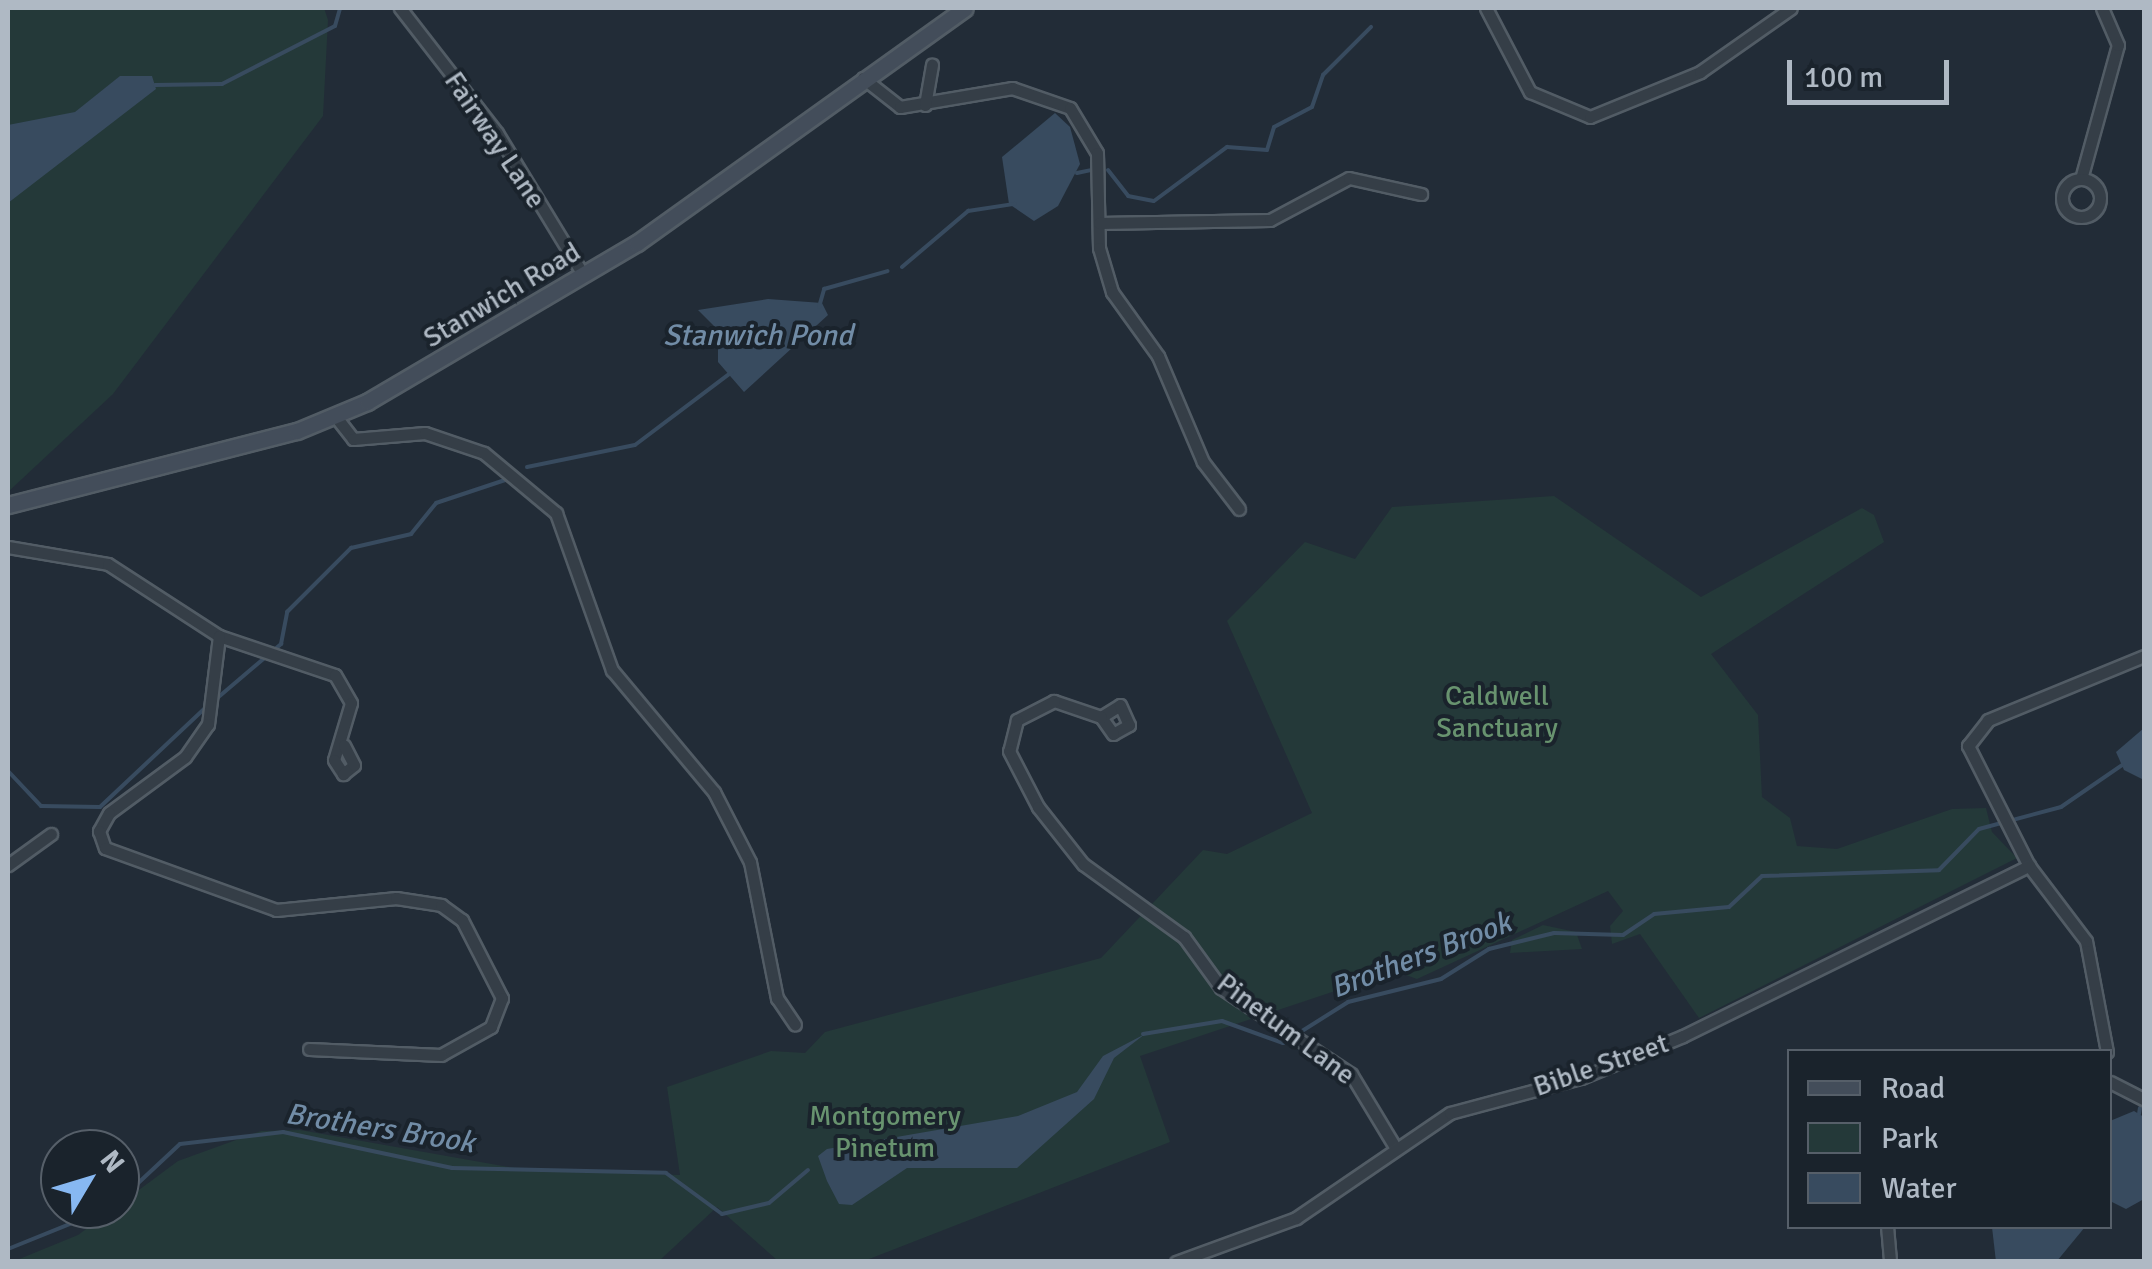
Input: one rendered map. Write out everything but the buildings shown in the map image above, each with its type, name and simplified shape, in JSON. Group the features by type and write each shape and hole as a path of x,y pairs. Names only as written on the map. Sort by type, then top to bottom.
{"street":[{"name":"Fairway Lane","path":"400,8 497,134 584,276"},
{"name":"Stanwich Road","path":"8,506 336,417 584,276 965,8"},
{"path":"1486,8 1530,92 1590,117 1700,72 1791,8"},
{"path":"2081,179 2118,45 2102,8"},
{"path":"925,106 932,65"},
{"path":"862,78 887,103 925,106 1012,88 1060,100 1097,153 1099,224 1112,292 1158,356 1203,462 1239,510"},
{"path":"1099,224 1270,220 1350,178 1421,194"},
{"path":"336,417 353,439 425,433 467,446 526,480 556,513 612,670 714,792 750,862 777,998 795,1024"},
{"path":"8,547 108,564 218,636 279,656 347,687 344,744"},
{"path":"218,636 208,724 185,756 109,813 99,831 105,848 276,910 396,898 441,905 468,928 502,998 491,1027 440,1055 309,1050"},
{"path":"2106,1049 2086,941 2029,866 1968,746 1972,734 2144,656"},
{"name":"Pinetum Lane","path":"1101,716 1054,701 1028,710 1010,733 1018,774 1083,864 1159,914 1221,988 1365,1088 1395,1147"},
{"path":"8,865 51,834"},
{"name":"Bible Street","path":"1176,1262 1282,1225 1395,1147 1468,1105 1581,1078 1728,1017 2029,866"},
{"path":"2112,1083 2144,1100"},
{"path":"1887,1229 1890,1262"}],"green space":[{"path":"8,8 324,8 328,20 323,116 113,394 8,492"},
{"name":"Caldwell Sanctuary","path":"1554,496 1701,597 1862,508 1874,515 1884,542 1711,654 1758,715 1762,797 1790,818 1797,846 1837,849 1952,809 1986,808 1992,832 2017,858 1699,1018 1640,934 1612,944 1610,926 1623,911 1608,891 1417,979 1395,971 1140,1056 1170,1142 864,1261 778,1261 717,1207 659,1261 12,1262 86,1229 140,1229 140,1189 178,1161 261,1131 300,1130 526,1170 680,1175 667,1087 771,1051 805,1053 825,1032 1101,958 1203,850 1227,854 1312,813 1227,621 1305,542 1355,559 1392,507"},
{"path":"1543,925 1576,932 1582,949 1510,953 1512,940"}],"water":[{"path":"120,76 152,76 156,89 8,203 8,125 75,112"},
{"path":"1055,113 1070,127 1080,164 1058,206 1034,221 1009,204 1002,157"},
{"name":"Stanwich Pond","path":"768,299 822,303 828,315 744,392 718,362 718,330 698,310"},
{"path":"2144,728 2144,780 2124,770 2116,752"},
{"path":"1145,1034 1114,1058 1094,1099 1017,1168 907,1168 852,1205 839,1204 827,1181 818,1156 827,1149 1018,1116 1077,1092 1103,1056"},
{"path":"2134,1111 2144,1117 2144,1199 2126,1209 2112,1202 2112,1120"},
{"path":"1992,1229 2083,1229 2057,1261 1996,1262"}],"waterway":[{"path":"155,85 222,84 335,26 340,8"},
{"path":"1108,170 1128,196 1154,201 1227,147 1267,150 1274,127 1312,107 1323,75 1371,27"},
{"path":"1077,173 1091,170"},
{"path":"902,267 968,211 1014,204"},
{"path":"819,307 824,289 888,271"},
{"path":"527,467 635,445 732,372"},
{"path":"215,700 281,644 287,612 351,548 411,534 436,503 508,479"},
{"path":"8,771 41,806 100,807 207,706"},
{"name":"Brothers Brook","path":"1143,1034 1222,1021 1283,1043 1348,1002 1441,979 1489,949 1554,933 1623,935 1654,914 1729,907 1762,876 1939,870 1979,829 2061,807 2122,765"},
{"path":"2139,1114 2140,1108"},
{"name":"Brothers Brook","path":"140,1181 180,1144 283,1132 452,1168 666,1173 722,1214 769,1203 808,1170"},
{"name":"Brothers Brook","path":"8,1249 58,1229"}],"park label":[{"name":"Montgomery Pinetum","path":"885,1132"}]}
